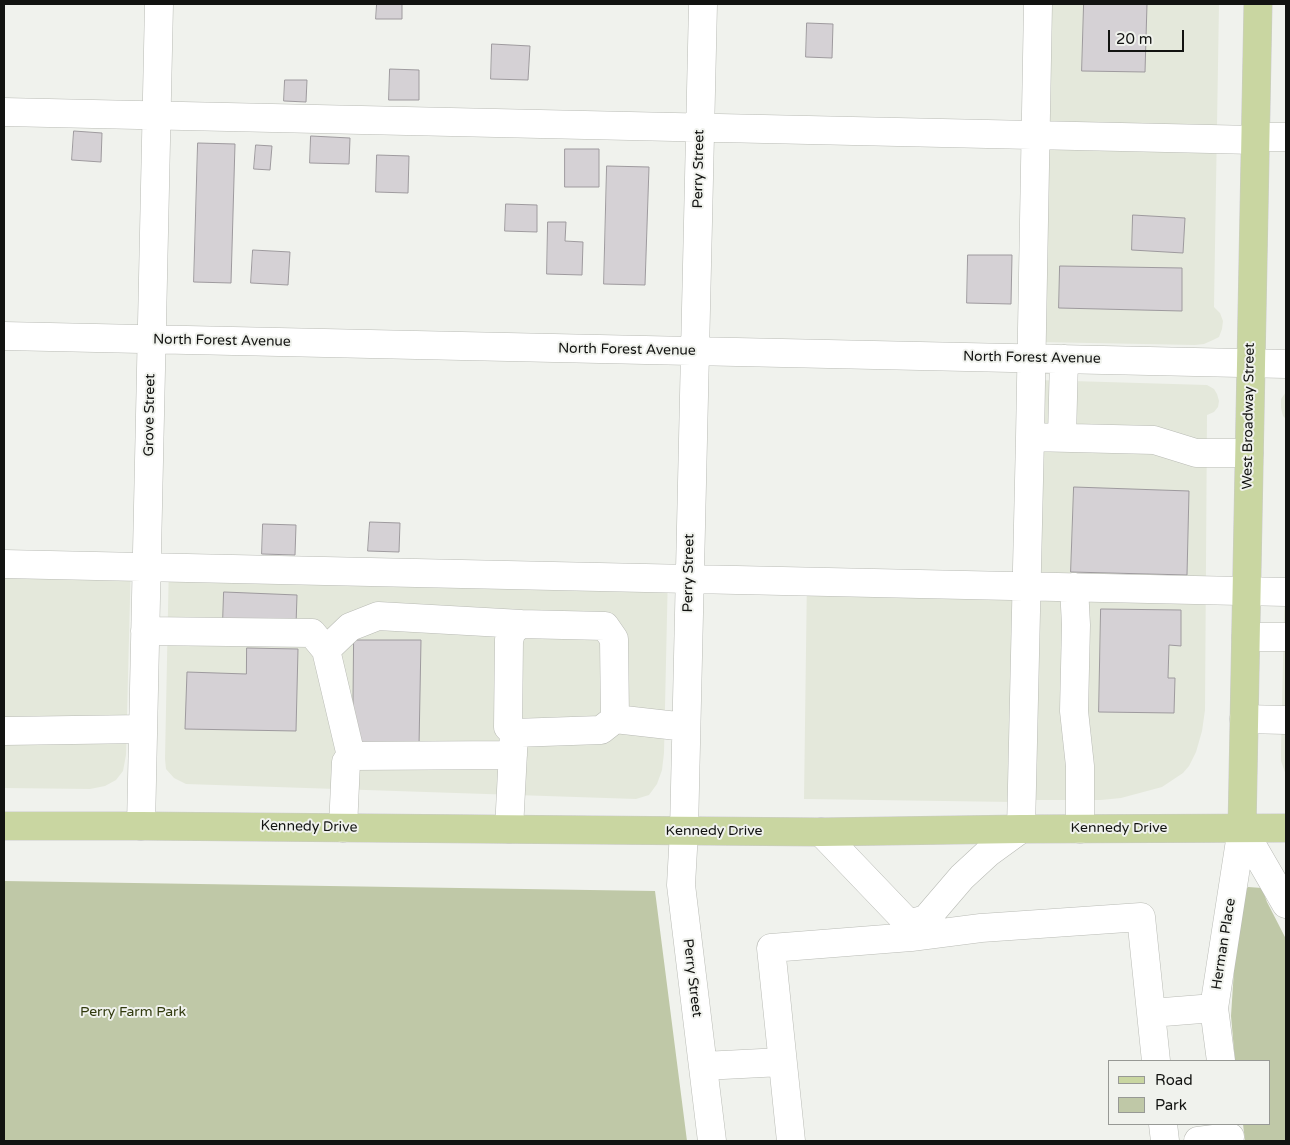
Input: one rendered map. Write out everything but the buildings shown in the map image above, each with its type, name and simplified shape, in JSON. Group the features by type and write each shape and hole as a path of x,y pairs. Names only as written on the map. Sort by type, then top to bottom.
{"main road":[{"name":"West Broadway Street","path":"1242,828 1258,4"},
{"name":"Kennedy Drive","path":"4,826 821,832 1286,828"}],"street":[{"name":"Grove Street","path":"141,826 158,4"},
{"name":"Perry Street","path":"703,4 684,831 680,885 712,1141"},
{"path":"910,930 926,919 962,876 988,853 1021,829 1038,4"},
{"path":"4,112 1036,135 1286,137"},
{"name":"North Forest Avenue","path":"4,336 1286,364"},
{"path":"1062,437 1064,359"},
{"path":"1030,437 1154,440 1196,453 1249,453"},
{"path":"4,564 1286,592"},
{"path":"1074,587 1076,625 1074,711 1080,766 1080,829"},
{"path":"326,650 350,628 378,616 521,624 605,626 614,639 615,719"},
{"path":"508,829 513,744 508,727 509,640 512,631 521,624"},
{"path":"145,631 312,634 326,650 351,756"},
{"path":"1246,637 1286,637"},
{"path":"343,828 346,762 351,756 513,744 601,730 615,719 686,727"},
{"path":"1244,719 1286,720"},
{"path":"4,732 143,729"},
{"path":"1242,828 1286,904"},
{"name":"Herman Place","path":"1221,1060 1214,1008 1242,828"},
{"path":"821,832 910,930"},
{"path":"790,1141 771,948 910,930 981,928 1141,917 1156,1060"},
{"path":"1151,1013 1214,1008"},
{"path":"703,1066 782,1062"},
{"path":"1163,1125 1165,1141"},
{"path":"1198,1141 1230,1134"}],"shaded area":[{"path":"1047,4 1219,4 1214,307 1220,313 1223,321 1219,337 1204,344 1195,345 1038,342"},
{"path":"1038,380 1207,385 1214,389 1219,401 1218,407 1214,412 1207,415 1205,710 1202,731 1196,752 1183,773 1162,787 1121,798 1101,800 1030,800"},
{"path":"1286,392 1286,419 1281,408 1281,399"},
{"path":"1286,527 1286,775 1281,761 1281,750"},
{"path":"4,556 131,559 126,755 123,771 116,780 105,786 90,789 4,788"},
{"path":"169,560 668,571 664,753 662,770 657,784 649,795 636,799 186,784 174,778 166,769 165,759"},
{"path":"807,575 1017,578 1014,802 804,799"}],"green space":[{"name":"Perry Farm Park","path":"4,881 655,891 687,1141 4,1141"},
{"path":"1248,887 1262,888 1286,939 1286,1141 1245,1141 1243,1125 1270,1125 1270,1060 1235,1060 1231,1016 1238,909 1244,892"}]}
